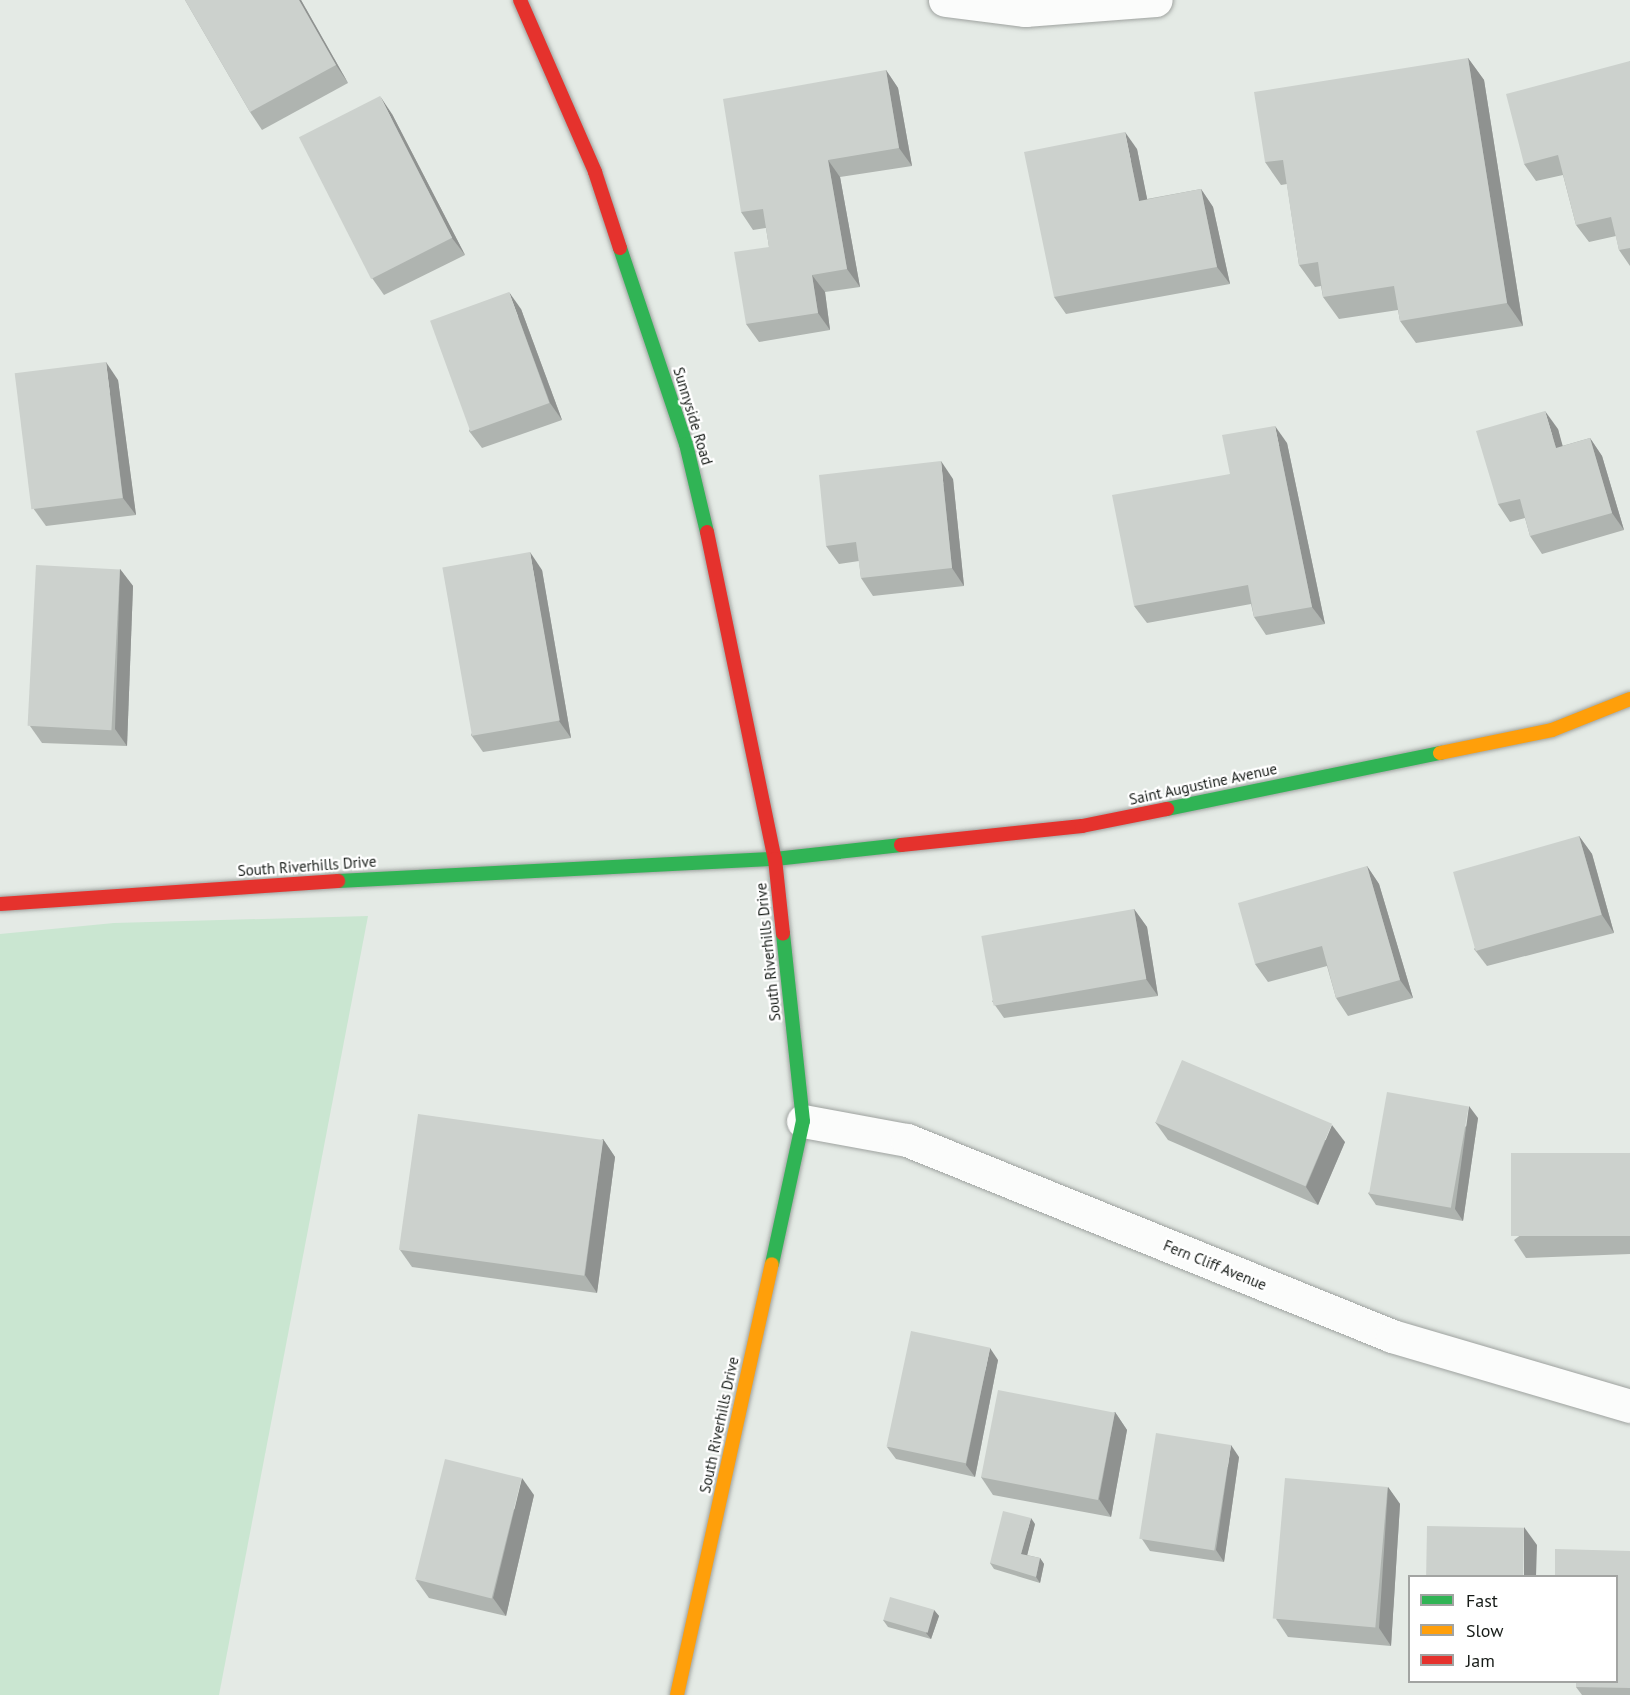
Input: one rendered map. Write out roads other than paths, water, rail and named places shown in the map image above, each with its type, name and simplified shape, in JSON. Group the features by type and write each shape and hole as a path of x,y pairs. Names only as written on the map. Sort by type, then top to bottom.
{"street":[{"name":"Sunnyside Road","path":"520,0 595,172 686,444 734,644 775,860"},
{"path":"945,0 1025,10 1156,0"},
{"name":"Saint Augustine Avenue","path":"775,860 1082,826 1552,730 1630,699"},
{"name":"South Riverhills Drive","path":"0,904 392,877 775,860 803,1121 677,1695"},
{"name":"Fern Cliff Avenue","path":"803,1121 906,1140 1392,1336 1630,1406"}]}
